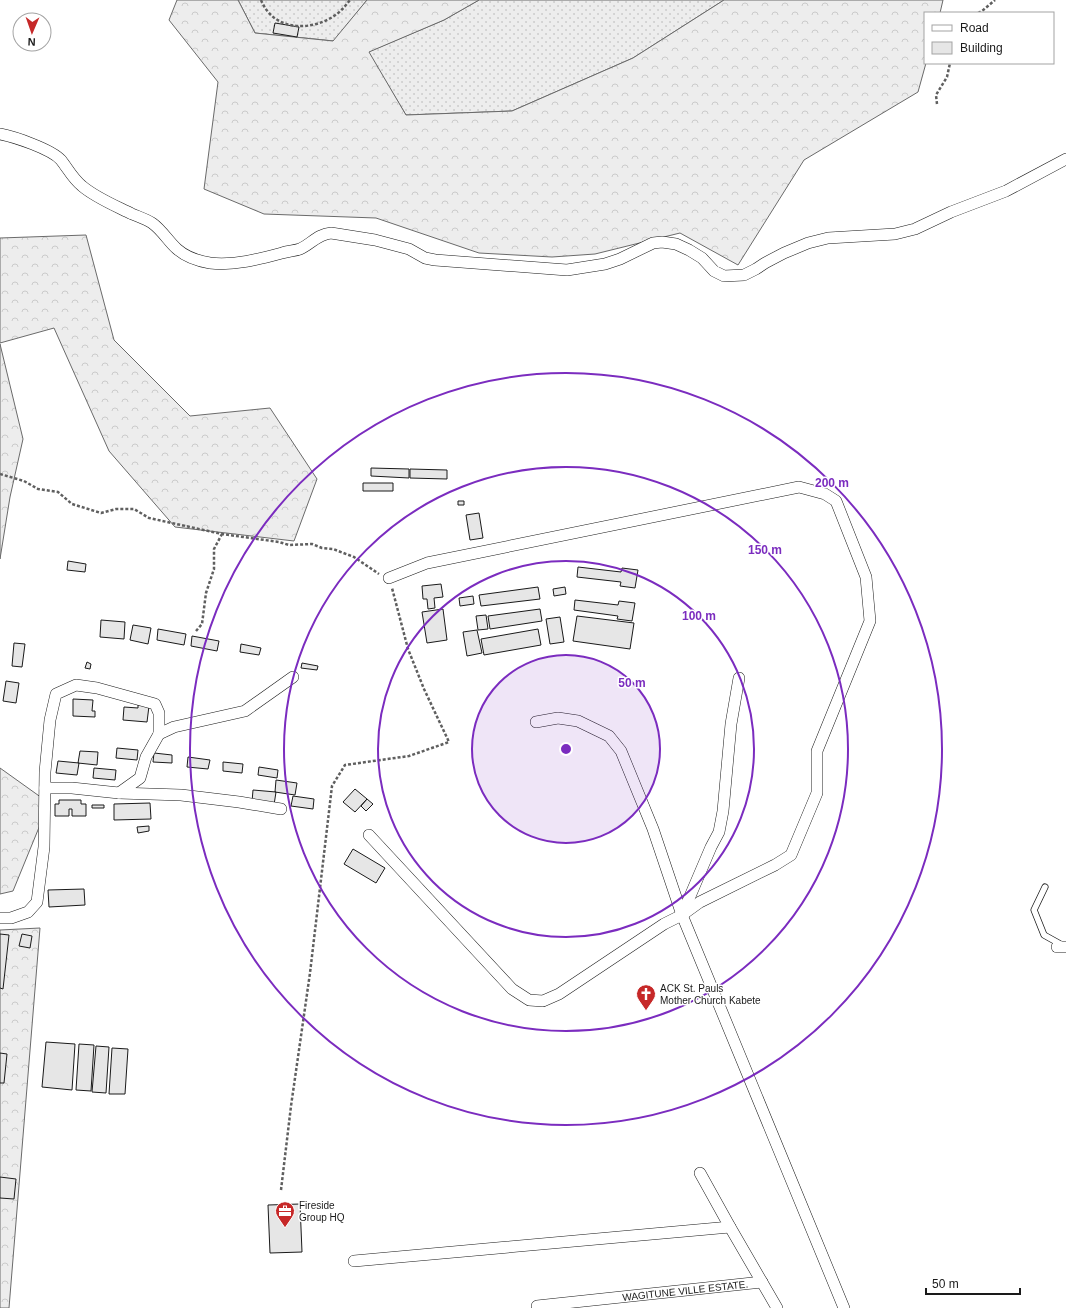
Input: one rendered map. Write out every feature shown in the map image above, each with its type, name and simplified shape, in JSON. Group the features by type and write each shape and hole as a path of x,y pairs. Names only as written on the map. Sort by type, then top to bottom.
{"street":[{"path":"0,134 54,154 61,160 71,175 82,186 122,209 152,222 177,249 187,256 196,260 210,263 249,261 268,257 300,249 318,236 332,233 375,240 409,249 425,258 435,260 567,270 605,264 620,259 653,243 669,242 689,250 702,258 714,271 724,276 744,275 756,270 765,263 784,253 808,243 828,238 895,234 915,229 951,212 1006,190 1066,159"},
{"path":"369,835 512,988 529,1000 543,1001 559,994 664,924 682,915 700,902 775,865 791,855 817,793 817,751 870,621 866,577 836,501 825,494 799,487 428,563 389,578"},
{"path":"159,734 174,727 245,711 293,677"},
{"path":"682,915 719,832 723,811 731,724 739,678"},
{"path":"0,918 11,918 28,912 37,902 44,847 45,772 50,720 56,694 76,684 97,688 155,704 158,713 159,734 146,757 140,778 119,793"},
{"path":"536,722 558,718 578,721 609,736 621,751 653,829 682,915 844,1308"},
{"path":"45,788 72,788 119,793 181,795 240,802 281,809"},
{"path":"700,1173 777,1308"},
{"path":"354,1261 730,1227"},
{"name":"WAGITUNE VILLE ESTATE.","path":"537,1306 762,1282"}],"lane":[{"path":"1045,887 1034,910 1044,935 1063,947"}],"path":[{"path":"261,0 269,13 283,23 303,27 324,21 338,14 350,0"},
{"path":"980,12 995,0"},
{"path":"937,104 936,94 947,77 950,64"},
{"path":"0,474 24,481 38,488 58,492 72,504 101,513 116,509 134,509 149,518 222,534 279,542 289,546 312,544 322,548 333,549 354,557 375,572 389,578 408,649 424,689 449,742 409,756 345,765 332,786 311,966 280,1190"},
{"path":"196,631 202,624 206,593 214,569 214,550 222,534"}],"green space":[{"path":"177,0 238,0 255,33 333,41 367,0 479,0 444,20 369,52 406,115 512,111 633,58 724,0 943,0 940,12 924,12 924,64 926,64 918,92 804,160 738,265 680,233 595,254 552,257 479,253 376,218 264,214 204,189 218,82 169,20"},
{"path":"238,0 367,0 334,41 255,33"},
{"path":"479,0 724,0 633,58 512,111 406,115 368,52 444,20"},
{"path":"86,235 114,340 190,416 270,408 317,479 294,541 175,527 109,451 54,328 0,343 0,238"},
{"path":"0,344 23,439 10,497 0,559"},
{"path":"0,768 49,803 13,891 0,894"},
{"path":"40,928 9,1308 0,1308 0,930"}],"building":[{"path":"275,23 299,27 297,37 273,33"},
{"path":"371,468 409,469 409,478 371,476"},
{"path":"410,469 447,470 447,479 410,478"},
{"path":"363,483 393,483 393,491 363,491"},
{"path":"458,501 464,501 464,505 458,505"},
{"path":"479,513 483,538 470,540 466,515"},
{"path":"68,561 86,564 85,572 67,570"},
{"path":"578,567 621,572 622,568 638,570 635,588 620,586 621,582 577,577"},
{"path":"441,584 443,597 434,598 435,608 428,609 427,599 423,599 422,586"},
{"path":"538,587 540,599 481,606 479,595"},
{"path":"565,587 566,594 554,596 553,589"},
{"path":"473,596 474,604 460,606 459,598"},
{"path":"575,600 618,605 619,601 635,603 632,621 617,619 618,616 574,610"},
{"path":"443,609 447,640 427,643 422,612"},
{"path":"540,609 542,621 490,629 488,616"},
{"path":"486,615 488,629 478,630 476,616"},
{"path":"577,616 634,623 630,649 573,641"},
{"path":"560,617 564,642 550,644 546,619"},
{"path":"101,620 125,622 124,639 100,637"},
{"path":"133,625 151,628 148,644 130,640"},
{"path":"158,629 186,634 184,645 157,640"},
{"path":"538,629 541,645 484,655 481,639"},
{"path":"477,630 482,653 467,656 463,632"},
{"path":"192,636 219,641 217,651 191,646"},
{"path":"14,643 25,644 22,667 12,666"},
{"path":"241,644 261,648 259,655 240,652"},
{"path":"87,662 91,664 90,669 85,668"},
{"path":"302,663 318,666 317,670 301,668"},
{"path":"6,681 19,683 16,703 3,701"},
{"path":"73,699 93,700 92,711 95,711 95,717 73,716"},
{"path":"138,705 149,706 147,722 123,720 124,707 138,708"},
{"path":"117,748 138,750 137,760 116,758"},
{"path":"80,751 98,752 97,765 78,763"},
{"path":"154,753 172,755 172,763 153,762"},
{"path":"188,757 210,760 208,769 187,767"},
{"path":"58,761 79,763 77,775 56,773"},
{"path":"223,762 243,764 242,773 223,771"},
{"path":"259,767 278,770 277,778 258,775"},
{"path":"94,768 116,770 115,780 93,778"},
{"path":"276,780 297,783 295,795 275,792"},
{"path":"355,789 367,799 355,812 343,802"},
{"path":"253,790 276,792 274,805 252,802"},
{"path":"293,796 314,799 313,809 291,806"},
{"path":"367,799 373,804 366,811 361,806"},
{"path":"59,800 81,800 81,804 86,804 86,816 72,816 72,809 69,809 69,816 55,816 55,804 59,804"},
{"path":"150,803 151,819 114,820 114,804"},
{"path":"92,805 104,805 104,808 92,808"},
{"path":"149,826 149,831 138,833 137,827"},
{"path":"353,849 385,868 376,883 344,864"},
{"path":"84,889 85,905 49,907 48,890"},
{"path":"0,934 9,935 3,989 0,988"},
{"path":"22,934 32,936 30,948 19,946"},
{"path":"46,1042 75,1044 72,1090 42,1087"},
{"path":"79,1044 94,1045 91,1091 76,1090"},
{"path":"96,1046 109,1047 106,1093 92,1092"},
{"path":"112,1048 128,1049 125,1094 109,1094"},
{"path":"0,1053 7,1054 4,1083 0,1083"},
{"path":"0,1177 16,1179 14,1199 0,1198"},
{"name":"Fireside Group HQ","path":"300,1204 302,1252 270,1253 268,1205"}],"place":[{"name":"ACK St. Pauls Mother Church Kabete","path":"646,1011"},
{"name":"Fireside Group HQ","path":"285,1228"}]}
